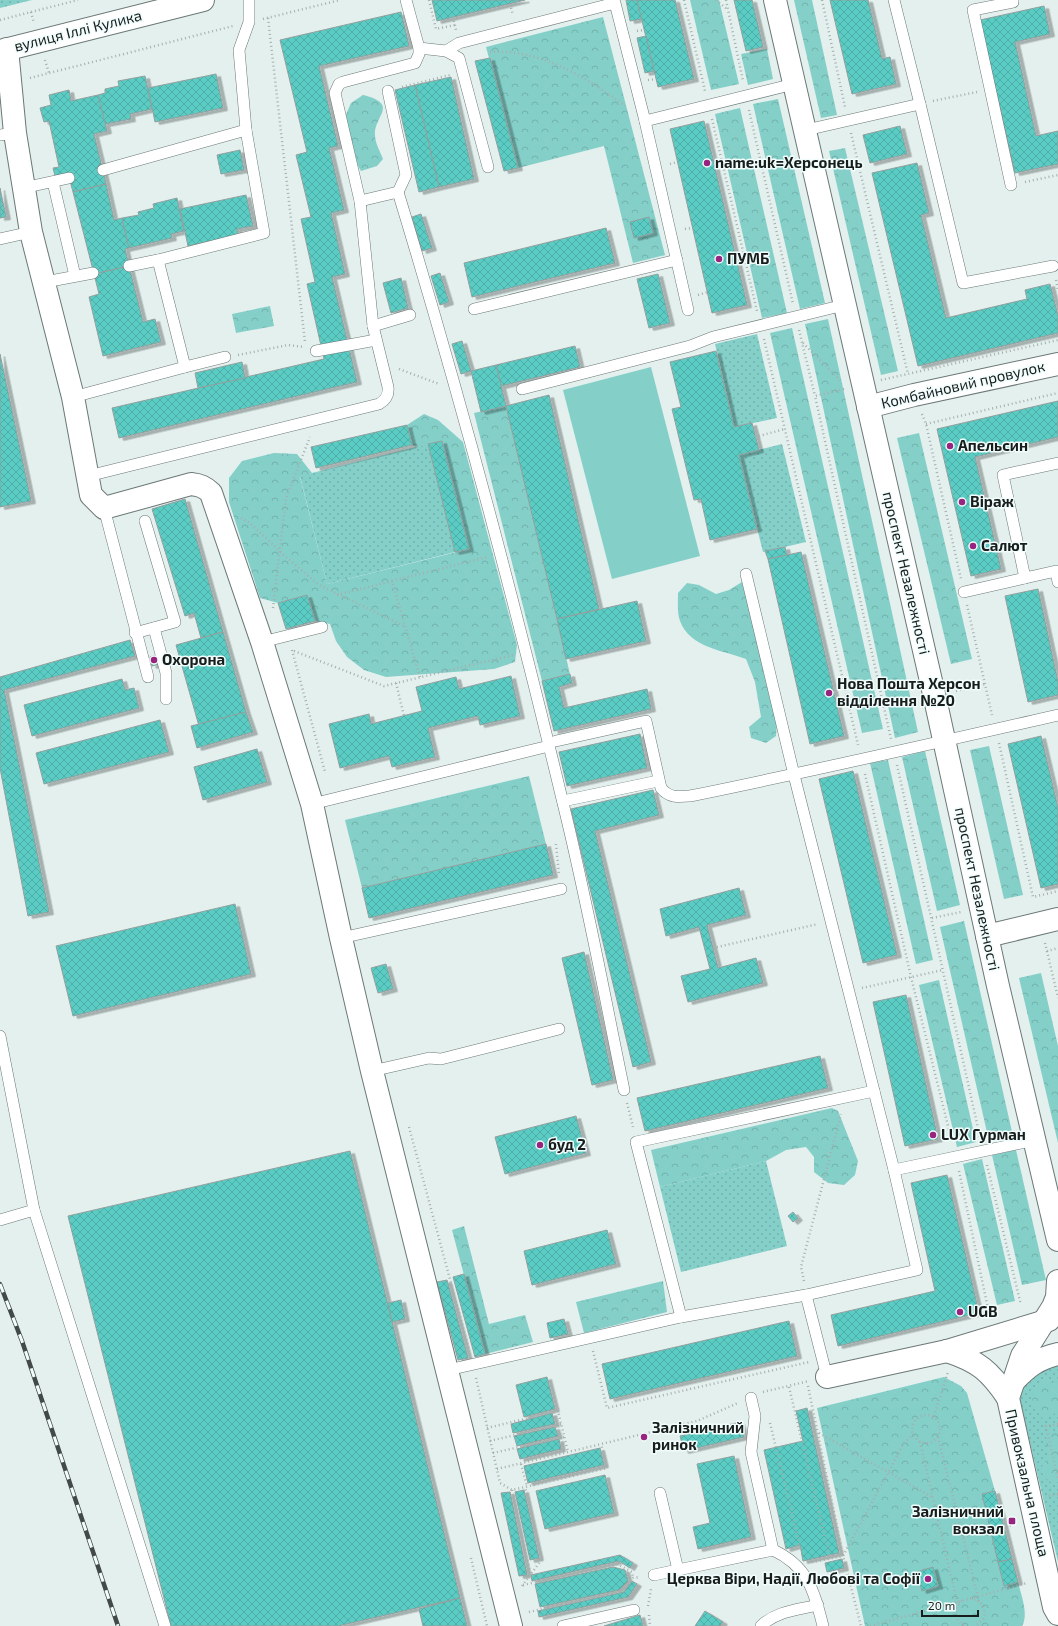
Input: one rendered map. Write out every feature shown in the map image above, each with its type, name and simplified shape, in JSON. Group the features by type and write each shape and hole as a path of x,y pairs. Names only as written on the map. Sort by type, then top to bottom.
{"street":[{"name":"вулиця Іллі Кулика","path":"3,50 203,0"},
{"name":"проспект Незалежності","path":"775,0 806,130 987,936 1058,1240"},
{"path":"3,50 11,83 8,134 23,188 31,232 45,282 73,397 91,495 104,508 191,484 206,488 211,493 271,640 312,804 372,1071 448,1370 518,1621"},
{"name":"Комбайновий провулок","path":"868,407 914,395 1058,364"},
{"path":"987,936 1058,919"},
{"path":"1051,1319 1049,1314 1056,1297 1058,1281"},
{"path":"948,1361 1051,1319"},
{"path":"1010,1390 1022,1356 1051,1319"},
{"path":"1010,1390 1034,1363 1046,1356 1058,1354"},
{"path":"819,1373 970,1360 1010,1390"},
{"name":"Привокзальна площа","path":"1010,1390 1055,1614"}],"lane":[{"path":"129,266 264,233 246,130 239,50 249,22 249,0"},
{"path":"88,476 379,404 384,401 388,392 373,326 360,201 334,93 338,84 410,66 418,59 419,48 406,0"},
{"path":"894,0 963,283 1053,266"},
{"path":"1011,185 973,10 1013,2 1013,0"},
{"path":"446,51 459,43 615,1 645,121 688,310"},
{"path":"419,48 446,51 459,58 488,167"},
{"path":"645,121 794,84"},
{"path":"388,91 406,175 398,192 457,390 526,652 553,744 563,801 624,1090"},
{"path":"806,130 848,119 920,104"},
{"path":"103,170 246,130"},
{"path":"23,188 70,178"},
{"path":"53,182 75,276"},
{"path":"360,201 398,192"},
{"path":"0,239 31,232"},
{"path":"158,260 185,367"},
{"path":"474,309 677,260"},
{"path":"45,282 93,273"},
{"path":"522,389 796,318 844,304"},
{"path":"373,326 410,315"},
{"path":"310,349 376,340"},
{"path":"73,397 225,357"},
{"path":"1025,578 1002,475 1058,463"},
{"path":"104,508 148,677"},
{"path":"136,633 174,622 145,520"},
{"path":"964,592 1056,571 1058,582"},
{"path":"448,1370 590,1337 681,1318 806,1296 917,1270 894,1170 794,775 746,574"},
{"path":"271,640 322,627"},
{"path":"154,628 166,673 166,699"},
{"path":"312,804 646,721 658,781 665,793 676,797 690,796 794,775 861,758 1058,715"},
{"path":"563,801 658,781"},
{"path":"341,938 561,889"},
{"path":"372,1071 429,1058 441,1058 559,1029"},
{"path":"0,1036 34,1210 165,1626"},
{"path":"681,1318 636,1142 874,1090"},
{"path":"894,1170 1035,1140"},
{"path":"0,1220 34,1210"},
{"path":"806,1296 819,1373"},
{"path":"751,1398 755,1416 751,1452 773,1550"},
{"path":"660,1493 678,1570"},
{"path":"654,1575 773,1550 801,1565 813,1591 823,1626"},
{"path":"761,1626 768,1619 776,1615 818,1605"},
{"path":"564,1626 634,1610"}],"path":[{"path":"0,20 78,0"},
{"path":"11,83 340,0"},
{"path":"429,0 436,29 455,25"},
{"path":"684,0 785,429 911,977"},
{"path":"716,0 728,10"},
{"path":"726,0 746,96 944,970 849,991"},
{"path":"822,0 848,119 908,374 914,395 926,424 1033,897 1058,892"},
{"path":"225,357 288,345 310,349 268,18"},
{"path":"485,52 498,51 531,57 564,67 594,82 645,121"},
{"path":"388,91 463,72"},
{"path":"920,104 990,89"},
{"path":"1011,185 1058,175"},
{"path":"863,384 1058,340"},
{"path":"803,343 848,388 815,396"},
{"path":"381,360 412,375 457,390"},
{"path":"926,424 1058,394"},
{"path":"271,640 273,606 286,498 317,419"},
{"path":"755,437 785,429"},
{"path":"214,503 250,523 319,585 406,627"},
{"path":"337,595 501,554"},
{"path":"392,581 420,677"},
{"path":"293,651 384,686 526,652"},
{"path":"396,683 404,716"},
{"path":"956,691 985,684"},
{"path":"932,918 981,908"},
{"path":"713,948 831,921"},
{"path":"1047,951 1058,998"},
{"path":"624,1090 636,1142"},
{"path":"806,1296 801,1267 846,1097"},
{"path":"407,1120 473,1364 500,1483 512,1490 607,1468 601,1444"},
{"path":"590,1337 607,1408 819,1373"},
{"path":"934,1416 948,1361"},
{"path":"497,1469 697,1421 763,1392 819,1373"},
{"path":"819,1373 819,1433 843,1556 861,1626"},
{"path":"789,1386 830,1558"},
{"path":"763,1392 765,1400"},
{"path":"487,1428 558,1411 568,1452"},
{"path":"965,1626 956,1617 958,1606 933,1497 920,1442 913,1435 912,1426 917,1418 925,1414 934,1416 937,1419 940,1428 938,1437 979,1602"},
{"path":"770,1422 801,1565 843,1556"},
{"path":"490,1441 561,1424"},
{"path":"1058,1424 1046,1426 1058,1479"},
{"path":"819,1433 933,1497"},
{"path":"843,1556 904,1443 913,1435"},
{"path":"493,1453 564,1437"},
{"path":"920,1442 930,1442 938,1437"},
{"path":"521,1464 542,1559 522,1585"},
{"path":"512,1490 530,1574"},
{"path":"963,1537 1013,1525"},
{"path":"522,1585 617,1564 632,1572 633,1578"},
{"path":"518,1621 528,1612 622,1591 633,1578 654,1575 648,1607 650,1626"},
{"path":"870,1626 1027,1583"},
{"path":"522,1585 524,1591"},
{"path":"958,1606 966,1599 971,1598 982,1605 985,1614 981,1622 976,1626"},
{"path":"527,1605 528,1612"},
{"path":"483,1608 487,1626"}],"green space":[{"path":"0,0 32,0 0,8"},
{"path":"690,0 719,0 739,84 711,90"},
{"path":"794,0 812,0 837,115 821,118"},
{"path":"603,17 665,255 633,263 604,146 518,168 486,47"},
{"path":"767,49 773,79 748,85 741,54"},
{"path":"363,95 380,102 383,107 376,128 375,138 383,159 377,166 361,171 358,166 345,117 351,103"},
{"path":"778,99 825,303 800,309 753,104"},
{"path":"740,108 787,313 762,318 715,114"},
{"path":"845,148 898,371 881,375 829,151"},
{"path":"270,306 274,326 236,333 232,314"},
{"path":"828,319 918,732 895,738 805,324"},
{"path":"792,328 883,729 862,733 770,333"},
{"path":"757,334 777,418 734,427 715,344"},
{"path":"651,367 700,556 612,579 563,390"},
{"path":"506,406 570,674 542,681 474,413"},
{"path":"424,414 438,420 463,442 517,645 515,662 494,669 386,677 364,670 347,657 336,641 330,624 315,621 307,595 278,603 260,598 229,502 229,478 242,461 274,453 297,454 312,473 300,477 327,584 469,549 442,441 417,447 412,445 407,425"},
{"path":"919,433 972,659 951,664 897,438"},
{"path":"428,444 455,552 327,584 300,476"},
{"path":"782,444 806,542 763,552 739,455"},
{"path":"742,582 777,723 776,736 766,743 751,738 749,727 761,717 755,682 746,659 699,643 685,630 678,614 678,593 687,583 699,585 716,594 729,590"},
{"path":"989,746 1023,895 1004,899 970,750"},
{"path":"925,751 960,905 937,911 902,757"},
{"path":"888,760 933,960 916,964 870,763"},
{"path":"529,776 546,844 362,888 345,820"},
{"path":"964,921 1013,1136 989,1141 940,927"},
{"path":"1041,973 1058,1046 1058,1143 1019,978"},
{"path":"939,980 976,1142 957,1147 919,985"},
{"path":"832,1108 838,1111 858,1161 855,1175 844,1185 828,1183 814,1172 814,1157 806,1147 786,1150 766,1161 660,1187 651,1150"},
{"path":"1016,1150 1046,1280 1022,1285 992,1155"},
{"path":"982,1159 1015,1301 997,1305 963,1164"},
{"path":"766,1161 787,1246 681,1272 660,1187"},
{"path":"464,1226 489,1324 525,1315 533,1342 485,1354 452,1230"},
{"path":"663,1281 667,1312 584,1333 576,1302"},
{"path":"1058,1363 1058,1562 1020,1400 1026,1379"},
{"path":"944,1377 961,1386 967,1393 995,1491 982,1494 1004,1586 1018,1582 1025,1610 1024,1621 1022,1626 865,1626 817,1408"},
{"path":"1044,1378 1058,1383 1058,1412 1043,1419 1035,1408 1032,1398 1035,1389"},
{"path":"1052,1430 1058,1433 1058,1482 1054,1483 1046,1479 1041,1468 1048,1457 1046,1438"}],"building":[{"path":"432,0 525,0 437,21"},
{"path":"626,0 637,0 642,19 630,21"},
{"path":"637,0 675,0 694,79 658,87"},
{"path":"734,0 752,0 763,47 746,51"},
{"path":"830,0 868,0 882,59 890,57 896,84 852,94"},
{"path":"1044,6 1050,34 1015,42 1036,136 1058,131 1058,164 1015,173 980,20"},
{"path":"401,12 409,46 319,66 338,146 329,148 344,210 331,213 345,274 332,277 357,382 119,438 112,408 324,359 307,284 315,282 301,219 311,217 296,155 307,152 280,40"},
{"path":"646,36 654,71 645,73 637,38"},
{"path":"490,58 518,168 504,171 475,61"},
{"path":"216,74 223,108 155,122 148,88"},
{"path":"145,76 152,109 130,114 131,119 105,124 98,95 105,93 105,89 119,86 118,81"},
{"path":"451,77 474,179 439,187 415,85"},
{"path":"415,85 439,187 419,192 395,90"},
{"path":"69,90 71,101 98,95 107,131 94,134 106,184 73,192 68,173 55,176 53,168 59,167 49,121 44,122 40,108 51,105 49,95"},
{"path":"704,121 747,305 712,313 670,129"},
{"path":"900,126 907,154 870,163 863,135"},
{"path":"240,150 244,170 221,174 217,155"},
{"path":"917,163 929,213 921,215 946,318 1027,299 1025,290 1050,284 1058,316 1058,333 918,366 872,173"},
{"path":"106,184 114,220 122,218 129,248 125,249 129,266 94,274 73,192"},
{"path":"0,188 6,217 0,218"},
{"path":"246,195 253,226 237,229 238,235 188,246 180,209"},
{"path":"177,198 184,231 171,234 172,238 129,248 122,218 139,215 138,212 154,208 153,204"},
{"path":"421,214 432,248 422,251 412,217"},
{"path":"649,217 653,233 634,238 630,222"},
{"path":"606,228 615,263 472,297 464,263"},
{"path":"129,266 143,322 155,319 161,342 103,356 89,297 99,294 94,274"},
{"path":"440,273 449,302 440,305 431,276"},
{"path":"658,274 670,323 649,328 637,279"},
{"path":"401,278 408,308 391,313 383,283"},
{"path":"462,341 471,371 461,374 452,344"},
{"path":"575,346 580,367 501,386 496,365"},
{"path":"716,351 734,427 752,423 759,450 739,455 757,529 710,540 701,499 694,500 672,409 681,407 670,362"},
{"path":"0,354 31,501 0,507"},
{"path":"242,362 245,378 198,388 195,373"},
{"path":"496,365 506,406 481,412 471,371"},
{"path":"549,395 599,609 557,619 506,406"},
{"path":"1058,401 1058,437 975,457 1001,569 971,576 937,429"},
{"path":"407,425 412,445 316,468 311,447"},
{"path":"442,441 469,549 455,552 428,444"},
{"path":"185,499 223,632 201,638 194,613 185,616 152,509"},
{"path":"785,547 787,555 768,559 765,551"},
{"path":"801,552 844,736 810,744 768,559"},
{"path":"1038,589 1058,682 1058,695 1028,702 1005,596"},
{"path":"307,595 315,621 286,629 278,603"},
{"path":"637,601 646,641 566,659 557,619"},
{"path":"223,632 246,712 199,726 176,645"},
{"path":"130,640 135,656 4,690 49,912 28,916 0,768 0,677"},
{"name":"Охорона","path":"156,655 159,664 152,666 150,657"},
{"path":"570,674 572,683 559,687 564,708 647,689 651,709 554,731 542,681"},
{"path":"511,676 520,716 480,725 478,716 428,728 435,757 392,767 389,756 340,768 329,724 369,714 371,724 422,711 416,687 456,677 459,689"},
{"path":"122,679 125,690 134,688 139,708 32,736 24,705"},
{"path":"246,712 253,732 197,748 191,726"},
{"path":"160,720 169,752 44,784 36,753"},
{"path":"640,734 647,768 567,786 559,752"},
{"path":"1041,736 1058,808 1058,884 1041,888 1008,744"},
{"path":"257,749 267,782 203,800 194,767"},
{"path":"853,771 897,955 863,963 819,779"},
{"path":"653,790 659,815 595,831 651,1062 633,1067 571,809"},
{"path":"546,844 553,875 369,918 362,888"},
{"path":"739,888 746,915 707,925 718,968 756,958 763,983 688,1002 681,976 710,969 699,927 666,936 660,909"},
{"path":"235,904 251,974 73,1016 56,946"},
{"path":"584,952 613,1080 592,1085 562,958"},
{"path":"386,964 393,989 378,993 371,968"},
{"path":"906,995 938,1139 905,1146 873,1002"},
{"path":"820,1056 828,1088 645,1131 637,1098"},
{"name":"буд 2","path":"576,1116 586,1153 505,1174 495,1137"},
{"path":"350,1151 460,1598 338,1626 171,1626 68,1216"},
{"path":"947,1175 979,1313 838,1346 831,1315 935,1291 911,1183"},
{"path":"793,1212 798,1218 793,1222 788,1216"},
{"path":"607,1230 616,1264 532,1285 524,1251"},
{"path":"464,1274 485,1354 475,1357 453,1277"},
{"path":"447,1280 468,1358 458,1360 437,1282"},
{"path":"401,1300 405,1319 392,1322 388,1303"},
{"path":"564,1319 568,1334 550,1338 547,1323"},
{"path":"789,1321 797,1356 610,1399 602,1364"},
{"path":"547,1377 555,1409 524,1417 516,1385"},
{"path":"807,1408 839,1553 803,1561 800,1545 786,1549 764,1450 803,1441 796,1411"},
{"path":"552,1413 555,1424 513,1433 511,1424"},
{"path":"740,1422 744,1437 684,1451 680,1436"},
{"path":"555,1427 558,1436 517,1446 514,1436"},
{"path":"559,1439 561,1449 520,1459 517,1449"},
{"path":"600,1448 604,1465 528,1483 524,1466"},
{"path":"734,1456 751,1537 698,1549 693,1527 710,1523 697,1464"},
{"path":"605,1475 614,1513 545,1529 536,1491"},
{"path":"524,1490 539,1558 530,1560 515,1492"},
{"path":"995,1491 1012,1559 998,1562 982,1494"},
{"path":"510,1492 527,1575 519,1576 501,1493"},
{"path":"620,1555 633,1563 630,1568 619,1561 532,1581 531,1575"},
{"path":"842,1559 844,1568 827,1572 825,1563"},
{"path":"1012,1559 1018,1582 1004,1586 998,1562"},
{"path":"613,1567 625,1570 628,1581 619,1590 540,1607 535,1584"},
{"name":"Церква Віри, Надії, Любові та Софії","path":"933,1567 938,1586 922,1591 917,1572"},
{"path":"632,1581 637,1584 628,1597 539,1617 538,1611 624,1592"},
{"path":"460,1598 467,1626 423,1626 419,1609"},
{"path":"705,1611 723,1622 720,1626 695,1626"},
{"path":"640,1615 643,1626 604,1626"}],"railway":[{"path":"0,1284 22,1341 118,1626"}],"place":[{"name":"name:uk=Херсонець","path":"707,163"},
{"name":"ПУМБ","path":"719,259"},
{"name":"Апельсин","path":"950,446"},
{"name":"Віраж","path":"962,502"},
{"name":"Салют","path":"973,546"},
{"name":"Охорона","path":"154,660"},
{"name":"Нова Пошта Херсон відділення №20","path":"829,693"},
{"name":"LUX Гурман","path":"933,1135"},
{"name":"буд 2","path":"540,1145"},
{"name":"UGB","path":"960,1312"},
{"name":"Залізничний ринок","path":"644,1437"},
{"name":"Залізничний вокзал","path":"1012,1521"},
{"name":"Церква Віри, Надії, Любові та Софії","path":"928,1579"}]}
